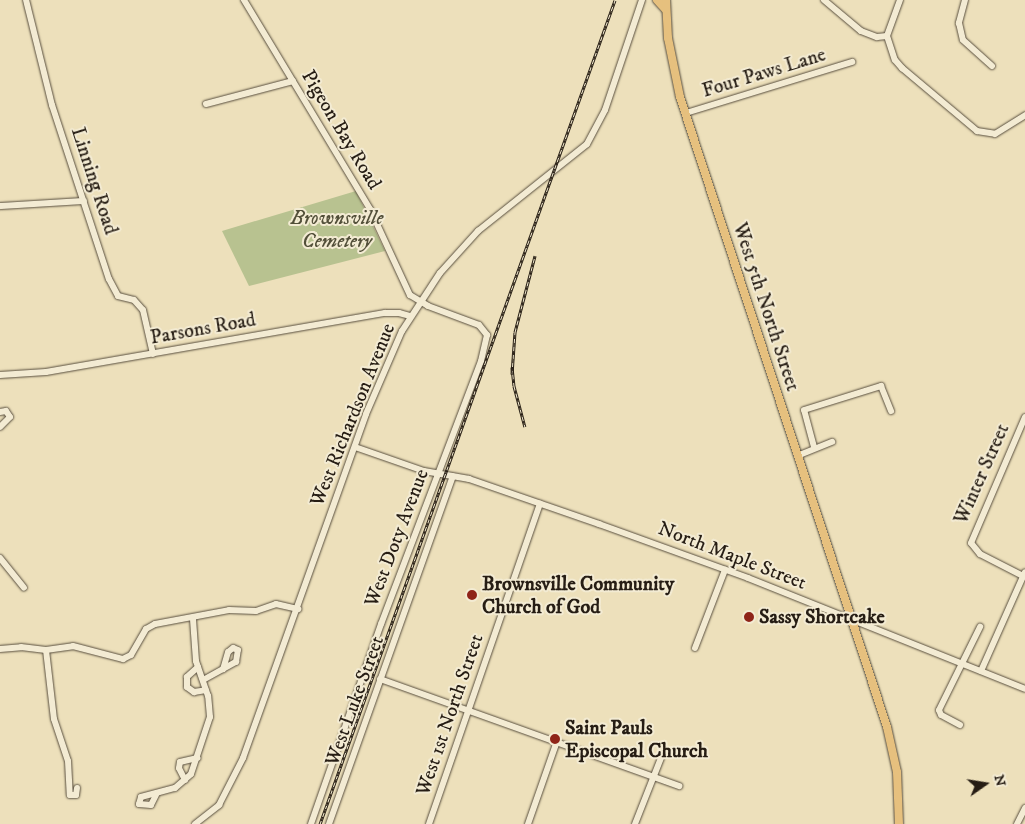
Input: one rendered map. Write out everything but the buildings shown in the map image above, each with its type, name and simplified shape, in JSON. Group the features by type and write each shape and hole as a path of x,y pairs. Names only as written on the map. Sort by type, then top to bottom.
{"main road":[{"path":"657,0 666,10"},
{"name":"West 5th North Street","path":"666,0 671,59 686,113 797,456 853,620 893,750 899,824"}],"street":[{"name":"Linning Road","path":"26,0 47,86 111,284 118,296 134,300 143,310 154,354"},
{"name":"Pigeon Bay Road","path":"244,0 370,209 400,279 410,295 420,302"},
{"name":"West Richardson Avenue","path":"196,824 205,821 230,788 298,609 384,368 410,316 440,273 478,231 587,144 605,110 644,0"},
{"path":"900,0 887,36 895,60 902,68 964,122 987,136 1002,131 1025,115"},
{"path":"965,0 959,22 963,40 992,66"},
{"path":"827,1 861,31 877,37 887,36"},
{"name":"Four Paws Lane","path":"686,113 852,62"},
{"path":"206,104 293,81"},
{"path":"0,206 84,201"},
{"name":"West Doty Avenue","path":"312,824 381,624 481,361 487,335 480,325 420,302"},
{"name":"Parsons Road","path":"0,375 30,374 385,313 410,316"},
{"path":"814,447 804,410 881,386 891,411"},
{"path":"0,412 6,410 10,417 0,426 0,436"},
{"name":"Winter Street","path":"981,672 1024,574 980,554 971,543 1025,417"},
{"path":"797,456 814,447 832,442"},
{"name":"North Maple Street","path":"355,447 540,504 725,570 1025,689"},
{"name":"West Luke Street","path":"328,824 453,476"},
{"name":"West 1st North Street","path":"429,824 540,504"},
{"path":"0,558 24,588"},
{"path":"695,648 725,570"},
{"path":"0,649 21,647 46,650 73,646 124,658 131,655 146,629 155,624 193,619 229,610 256,611 276,604 298,609"},
{"path":"156,795 175,788 185,780 198,758 210,717 206,690 198,667 193,619"},
{"path":"960,725 941,715 939,710 980,627"},
{"path":"46,650 54,719 68,762 70,795 76,795 77,788"},
{"path":"198,667 187,677 187,687 194,692 206,690"},
{"path":"203,680 223,669"},
{"path":"380,679 556,744 679,786"},
{"path":"528,824 556,744"},
{"path":"185,780 180,772 180,762 198,758"},
{"path":"635,824 661,758"},
{"path":"1017,824 1025,808"}],"green space":[{"name":"Brownsville Cemetery","path":"356,191 385,251 249,286 222,231"}],"railway":[{"path":"320,824 615,0"},
{"path":"512,374 515,332 535,256"},
{"path":"512,367 514,386 525,427"}],"place":[{"name":"Brownsville Community Church of God","path":"472,595"},
{"name":"Sassy Shortcake","path":"749,617"},
{"name":"Saint Pauls Episcopal Church","path":"555,739"}]}
